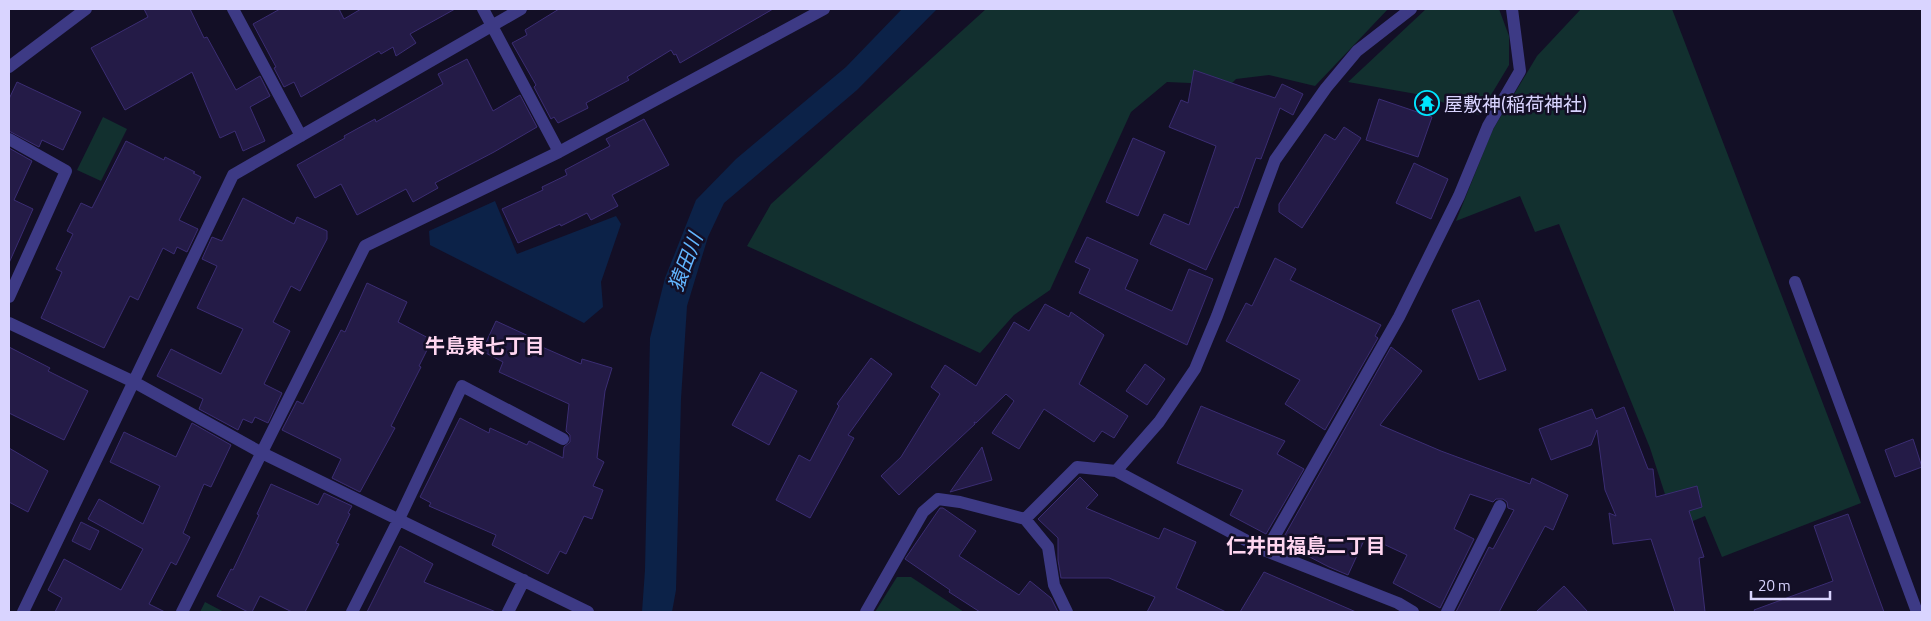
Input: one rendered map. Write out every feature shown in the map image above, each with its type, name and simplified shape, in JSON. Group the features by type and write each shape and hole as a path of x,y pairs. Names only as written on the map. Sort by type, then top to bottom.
{"street":[{"path":"9,67 86,9"},
{"path":"233,9 301,136"},
{"path":"483,9 559,152"},
{"path":"23,612 233,175 521,9"},
{"path":"182,612 365,246 559,152 824,9"},
{"path":"1116,471 1159,422 1195,369 1217,316 1275,160 1326,88 1357,51 1411,9"},
{"path":"1266,551 1399,317 1459,196 1488,126 1520,71 1512,9"},
{"path":"9,139 66,171 9,297"},
{"path":"1795,282 1917,612"},
{"path":"9,323 134,382 262,453 588,612"},
{"path":"352,612 399,519 462,386 563,439"},
{"path":"1026,519 1077,467 1116,471 1266,551 1398,603 1413,612"},
{"path":"866,612 922,512 938,499 960,502 1026,519 1048,547 1054,585 1067,612"},
{"path":"1447,612 1500,506"},
{"path":"508,612 524,580"}],"green space":[{"path":"986,9 1388,9 1315,86 1269,75 1236,79 1221,94 1190,83 1167,82 1131,112 1050,290 1014,315 980,353 747,246 771,204"},
{"path":"1426,9 1499,9 1509,36 1509,65 1479,115 1422,95 1348,82"},
{"path":"1581,9 1672,9 1861,503 1722,557 1705,516 1676,528 1650,448 1559,224 1535,232 1520,196 1456,221 1492,131 1537,56"},
{"path":"103,117 127,129 101,181 77,170"},
{"path":"897,577 911,577 964,612 875,612"},
{"path":"205,602 224,612 200,612"}],"water":[{"name":"猿田川","path":"902,9 937,9 857,90 724,203 708,237 687,306 681,399 676,590 672,612 642,612 645,570 650,338 665,278 696,200 736,159 846,67"},
{"path":"495,201 517,254 616,216 621,224 601,282 603,307 584,323 430,245 429,231"}],"building":[{"path":"144,9 190,9 204,38 207,37 236,90 260,76 270,96 250,107 265,141 243,151 235,131 220,138 192,72 125,110 91,48 148,17"},
{"path":"280,9 339,9 344,19 361,9 455,9 410,34 416,43 396,56 393,47 381,54 379,51 301,97 294,82 284,87 274,68 276,67 253,24"},
{"path":"559,9 773,9 680,63 676,54 674,55 671,50 627,77 629,80 586,103 588,108 558,123 554,117 551,119 534,87 536,85 512,43 527,35 525,30"},
{"path":"467,59 493,111 520,95 537,127 435,183 438,188 413,202 406,189 357,215 341,184 315,198 297,165 345,138 344,136 375,119 376,122 443,84 438,74"},
{"path":"1194,70 1275,98 1282,84 1303,94 1293,115 1280,108 1261,159 1256,158 1238,208 1235,207 1206,270 1150,244 1164,214 1189,225 1216,146 1169,127 1181,100 1188,103"},
{"path":"17,82 81,112 63,150 42,140 39,147 9,131 9,99"},
{"path":"1379,99 1432,117 1418,157 1366,140"},
{"path":"644,119 669,165 612,195 618,206 591,220 587,213 561,226 560,224 518,243 502,209 543,190 542,187 567,175 565,170 610,146 606,139"},
{"path":"1344,127 1361,138 1302,228 1279,212 1279,204 1325,134 1335,140"},
{"path":"1133,138 1165,152 1138,216 1106,202"},
{"path":"126,141 164,160 165,157 201,177 179,220 198,229 187,252 177,247 174,254 163,248 138,300 130,296 104,348 41,318 62,272 56,269 73,234 67,231 81,203 92,208"},
{"path":"9,148 32,161 14,200 33,209 9,263"},
{"path":"1414,163 1448,179 1431,219 1396,203"},
{"path":"243,198 294,224 297,217 327,231 327,239 300,291 291,286 273,322 290,331 264,384 282,393 268,423 255,417 252,423 243,419 238,430 199,409 203,399 157,376 171,349 221,374 243,329 197,308 217,266 202,259 212,237 222,241"},
{"path":"1087,237 1138,260 1125,289 1172,311 1189,269 1213,279 1187,345 1079,293 1090,269 1075,262"},
{"path":"1275,258 1296,269 1290,280 1381,325 1375,336 1378,338 1325,430 1285,404 1300,380 1226,341 1246,303 1252,306"},
{"path":"367,283 407,302 398,322 432,340 419,366 421,367 391,426 395,428 360,492 332,478 341,459 282,430 297,401 303,404 341,330 345,332"},
{"path":"1479,300 1506,370 1479,380 1452,310"},
{"path":"1045,304 1069,317 1071,312 1104,335 1079,384 1128,416 1114,438 1102,431 1094,442 1044,409 1019,449 992,433 1014,401 1006,394 976,423 974,422 975,424 899,495 881,476 901,457 940,394 931,387 945,365 976,386 1014,322 1029,331"},
{"path":"496,321 535,339 533,343 581,364 582,359 612,368 605,391 597,458 604,462 593,486 603,490 592,519 584,516 566,554 560,551 548,574 492,545 496,535 429,506 431,503 420,497 460,418 489,433 490,428 527,445 529,441 563,458 564,447 570,442 570,435 566,431 569,404 499,372 503,362 482,351"},
{"path":"9,347 50,368 48,371 88,391 64,440 9,413"},
{"path":"1391,347 1422,371 1380,425 1441,451 1530,484 1532,478 1568,495 1553,530 1545,526 1499,612 1456,612 1489,547 1493,549 1514,510 1508,508 1507,502 1503,499 1496,499 1493,502 1470,494 1454,529 1474,539 1440,608 1393,583 1407,555 1366,536 1348,575 1281,542"},
{"path":"871,358 892,374 848,435 854,438 810,518 776,500 799,455 810,461 839,406 837,404"},
{"path":"1145,364 1165,379 1147,405 1126,391"},
{"path":"761,372 797,391 769,445 732,425"},
{"path":"1201,406 1285,441 1277,454 1304,469 1266,534 1230,515 1243,490 1177,463"},
{"path":"1624,407 1648,469 1653,469 1656,497 1697,486 1702,507 1689,511 1704,557 1699,558 1705,612 1675,612 1651,539 1613,544 1609,513 1616,516 1605,490 1597,430 1591,445 1551,460 1539,429 1592,409 1596,419"},
{"path":"192,423 231,445 211,487 204,484 183,533 190,537 176,565 171,562 149,604 165,612 55,612 62,598 48,590 64,559 121,590 143,549 88,519 99,499 143,524 160,486 110,462 124,432 176,457"},
{"path":"1913,439 1922,467 1895,477 1885,450"},
{"path":"982,447 992,480 950,492"},
{"path":"9,448 48,471 28,512 9,502"},
{"path":"1080,477 1098,495 1086,508 1159,539 1164,528 1196,542 1176,588 1226,612 1147,612 1155,597 1109,578 1061,578 1058,560 1058,538 1038,519"},
{"path":"271,484 318,505 324,493 352,506 336,543 339,544 305,612 292,612 260,596 252,612 248,612 217,596 231,569 233,570 259,515 257,514"},
{"path":"940,508 943,508 976,531 959,556 1019,595 1030,581 1051,598 1058,612 980,612 949,592 950,590 905,559"},
{"path":"1848,514 1884,612 1755,612 1754,610 1833,581 1814,526"},
{"path":"81,522 99,531 90,550 72,541"},
{"path":"400,546 433,564 424,582 496,612 367,612"},
{"path":"1264,572 1356,612 1240,612"},
{"path":"1564,586 1588,612 1536,612"}],"place":[{"name":"屋敷神(稲荷神社)","path":"1427,103"}],"district":[{"name":"牛島東七丁目","path":"485,345"},
{"name":"仁井田福島二丁目","path":"1306,545"}]}
